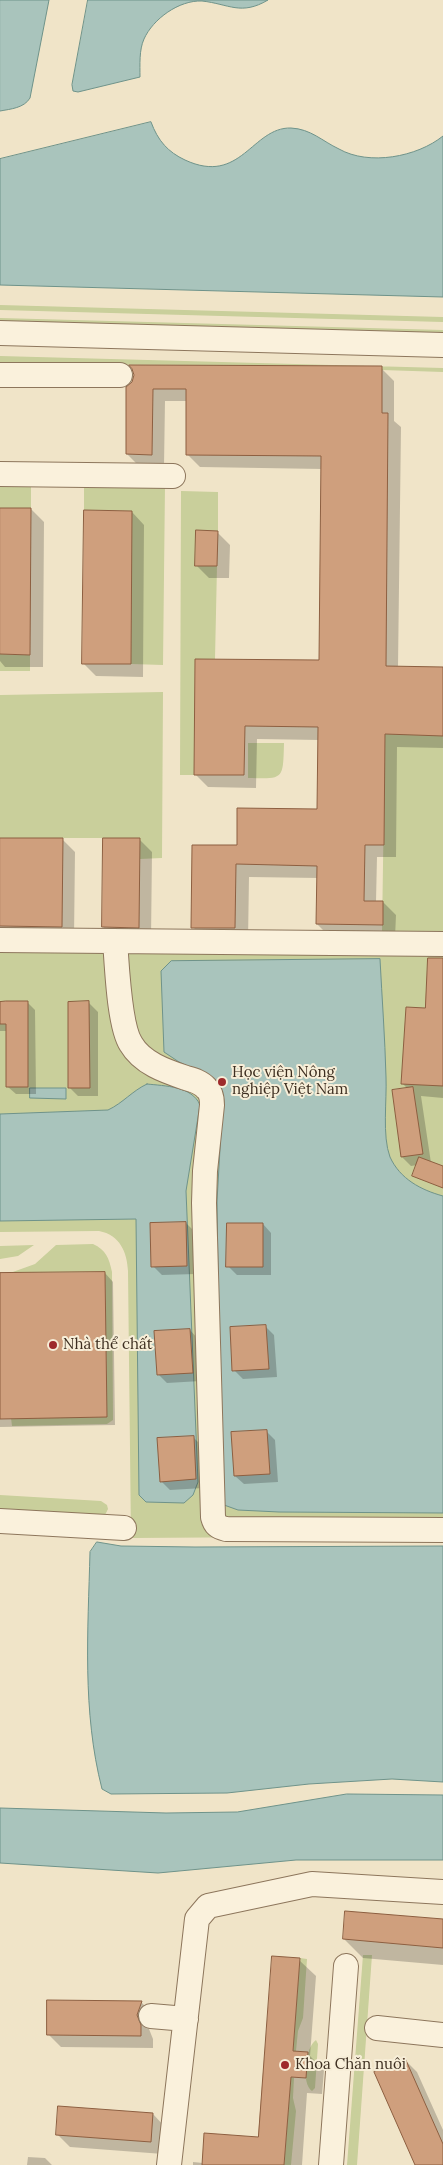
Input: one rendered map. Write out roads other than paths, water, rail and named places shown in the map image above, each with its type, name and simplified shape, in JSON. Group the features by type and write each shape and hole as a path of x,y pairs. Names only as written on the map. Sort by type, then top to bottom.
{"street":[{"path":"0,333 443,345"},
{"path":"0,375 120,375"},
{"path":"0,474 173,476"},
{"path":"0,940 443,944"},
{"path":"115,941 125,1030 131,1045 148,1062 201,1083 208,1088 212,1096 204,1211 212,1517 214,1523 219,1528 226,1529 443,1530"},
{"path":"0,1521 124,1528"},
{"path":"169,2165 197,1918 208,1906 312,1884 443,1892"},
{"path":"331,2165 346,1966"},
{"path":"150,2016 186,2019"},
{"path":"376,2028 443,2035"}],"water":[{"path":"0,0 49,0 30,98 21,106 0,111"},
{"path":"88,0 268,0 259,5 242,8 202,1 176,7 154,24 144,39 142,43 140,77 78,92 73,91 72,85"},
{"path":"151,122 160,140 169,149 185,160 204,166 220,166 233,161 266,136 278,130 291,128 310,133 351,154 378,158 407,154 443,136 443,297 0,285 0,159"},
{"path":"380,959 386,1062 385,1129 390,1157 399,1172 412,1183 443,1196 443,1513 238,1510 224,1505 221,1491 217,1201 223,1097 202,1073 164,1052 161,971 171,961"},
{"path":"147,1084 177,1088 191,1094 200,1105 186,1191 198,1482 193,1495 184,1503 146,1502 139,1495 136,1219 0,1221 0,1114 108,1110"},
{"path":"30,1088 66,1088 66,1099 30,1098"},
{"path":"97,1542 121,1546 195,1547 443,1546 443,1782 392,1779 309,1784 227,1793 111,1794 102,1789 91,1730 88,1671 90,1552"},
{"path":"347,1794 443,1795 443,1860 296,1860 158,1873 0,1863 0,1808 166,1813 237,1812"}],"place":[{"name":"Học viện Nông nghiệp Việt Nam","path":"222,1082"},
{"name":"Nhà thể chất","path":"53,1345"},
{"name":"Khoa Chăn nuôi","path":"285,2065"}]}
